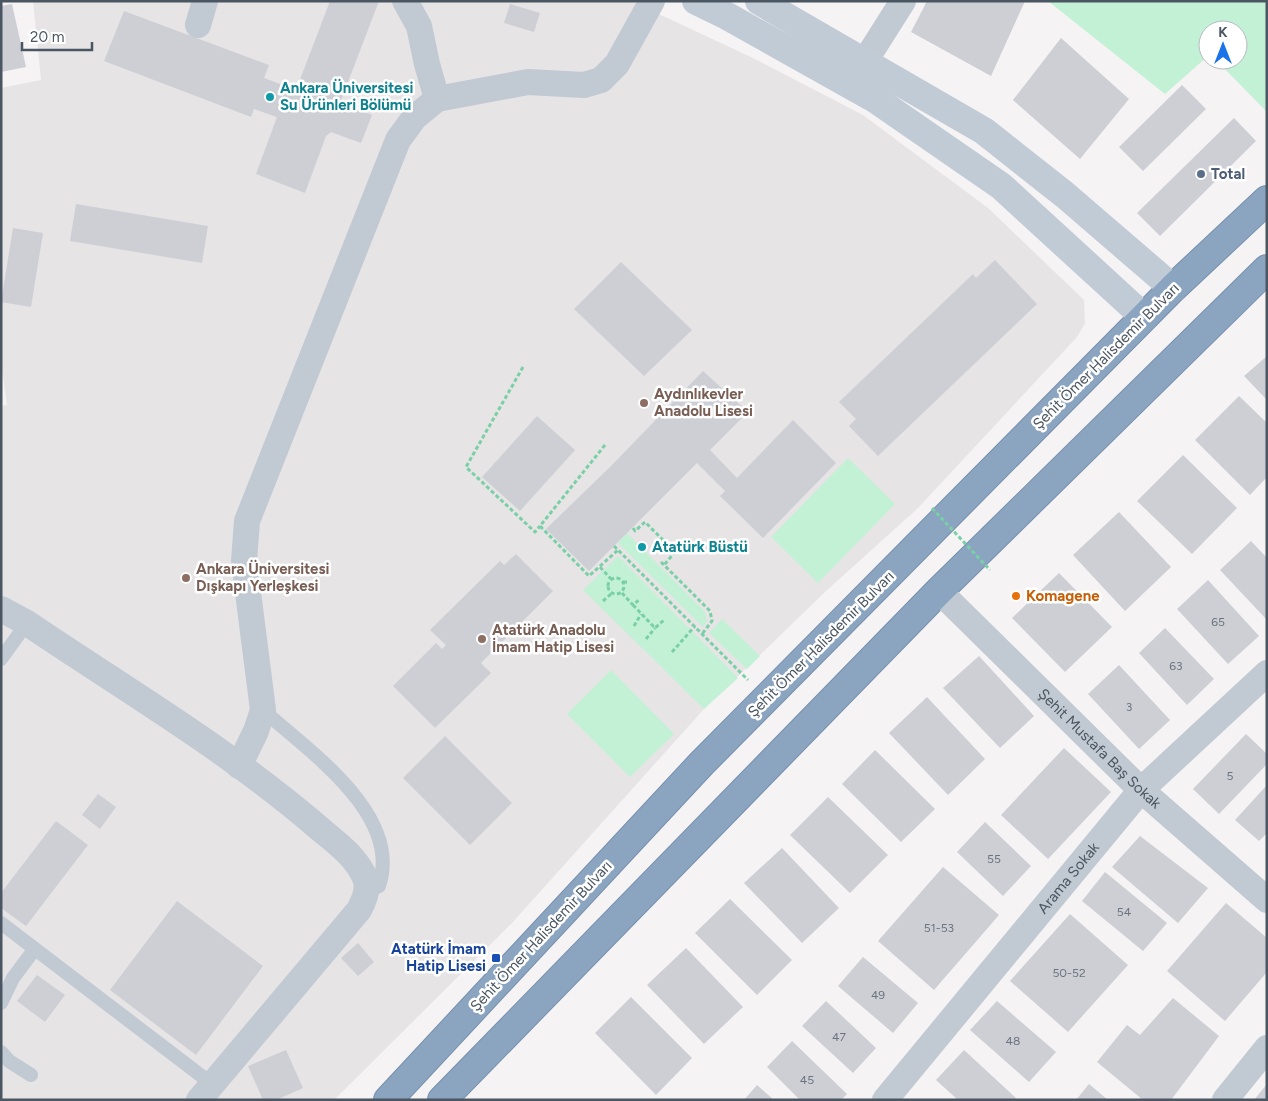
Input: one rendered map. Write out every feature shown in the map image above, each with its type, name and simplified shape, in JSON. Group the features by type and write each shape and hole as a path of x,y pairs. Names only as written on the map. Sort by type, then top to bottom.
{"highway":[{"name":"Şehit Ömer Halisdemir Bulvarı","path":"388,1100 766,698 1173,288 1267,200"},
{"path":"442,1100 939,591 1267,269"}],"main road":[{"path":"696,1 727,16 875,99 1001,186 1144,317"},
{"path":"759,1 984,130 1065,195 1173,288"}],"street":[{"path":"405,1 419,26 426,64 438,99"},
{"path":"239,766 256,731 263,710 244,561 247,521 398,140 414,118 438,99 528,82 584,85 600,80 617,64 652,1"},
{"path":"865,61 903,1"},
{"name":"Şehit Mustafa Baş Sokak","path":"939,591 1141,790 1267,900"},
{"path":"1,609 27,623 239,766 290,803 348,853 366,879 365,898 359,910 206,1092"},
{"name":"Arama Sokak","path":"885,1100 1141,790 1267,673"},
{"path":"1225,1100 1267,1048"}],"lane":[{"path":"1,659 27,623"},
{"path":"263,710 348,786 376,830 383,874 379,886 365,892"},
{"path":"1,923 206,1092"},
{"path":"1,1003 13,978 34,950"},
{"path":"1,1052 9,1061 31,1075"}],"path":[{"path":"523,367 466,467 535,532 605,445"},
{"path":"932,508 990,570"},
{"path":"633,531 636,531 645,522 675,552 662,564 710,611 712,621 702,634"},
{"path":"540,526 589,576 618,550"},
{"path":"614,546 766,698"},
{"path":"600,567 611,579"},
{"path":"611,579 616,578 623,582 629,582"},
{"path":"611,579 607,586 611,594"},
{"path":"622,593 624,588 623,582"},
{"path":"603,601 611,594 622,593"},
{"path":"622,593 655,628"},
{"path":"633,605 640,599"},
{"path":"634,626 641,614"},
{"path":"646,639 664,620"},
{"path":"672,652 695,626"}],"shaded area":[{"name":"Ankara Üniversitesi Dışkapı Yerleşkesi","path":"33,1 631,1 755,59 863,115 988,208 1084,300 1085,323 1077,337 917,509 826,591 704,709 512,923 334,1100 1,1100 1,406 7,405 1,362 1,88 41,80"}],"green space":[{"path":"1048,1 1267,1 1267,112 1226,70 1248,70 1248,20 1198,20 1198,65 1165,94"},
{"path":"848,458 895,504 818,583 771,537"},
{"path":"627,533 705,612 707,621 703,627 618,543"},
{"path":"618,556 738,678 704,709 583,590"},
{"path":"722,619 760,656 747,669 709,633"},
{"path":"611,670 674,734 630,777 567,714"}],"building":[{"name":"Ankara Üniversitesi Su Ürünleri Bölümü","path":"330,1 379,1 340,103 372,115 361,143 331,132 326,136 305,193 256,174 277,117 254,109 251,117 104,61 124,11 269,65 264,78 296,90"},
{"path":"927,1 1025,1 991,76 911,32"},
{"path":"12,4 26,67 1,72 1,6"},
{"path":"510,4 540,13 534,32 504,23"},
{"path":"1061,38 1129,99 1080,159 1013,100"},
{"path":"1182,85 1206,109 1143,171 1119,147"},
{"path":"1234,118 1256,141 1160,236 1137,213"},
{"path":"76,204 208,226 202,263 70,241"},
{"path":"13,228 43,233 31,307 1,302"},
{"path":"995,260 1037,304 878,456 849,426 856,419 839,402 973,274 976,278"},
{"path":"621,262 692,330 644,376 574,309"},
{"path":"1267,356 1267,400 1244,376"},
{"path":"703,371 748,412 710,450 737,478 793,420 836,463 763,538 720,496 725,491 697,463 589,571 546,529 612,465"},
{"path":"1239,396 1267,423 1267,477 1250,495 1195,440"},
{"path":"537,416 575,450 520,511 482,477"},
{"path":"1183,455 1237,508 1192,554 1137,501"},
{"path":"1119,512 1171,567 1125,611 1073,555"},
{"path":"1251,541 1267,558 1267,620 1220,570"},
{"path":"516,554 553,591 481,663 491,673 435,728 393,686 436,643 442,649 446,645 430,630 500,561 504,565"},
{"path":"1059,573 1112,627 1065,672 1012,618"},
{"path":"1208,580 1259,636 1228,664 1177,609"},
{"path":"1165,628 1214,679 1187,705 1139,653"},
{"path":"979,656 1034,716 1000,748 943,688"},
{"path":"1119,665 1170,720 1139,749 1088,694"},
{"path":"927,697 985,759 948,795 889,733"},
{"path":"1246,734 1267,754 1267,764 1219,814 1193,789"},
{"path":"445,736 512,803 470,845 403,778"},
{"path":"1064,748 1111,792 1048,859 1001,815"},
{"path":"875,750 935,809 901,842 842,784"},
{"path":"1267,785 1267,833 1259,841 1235,820"},
{"path":"98,794 116,807 100,829 82,815"},
{"path":"828,797 888,855 850,893 790,835"},
{"path":"56,821 88,845 26,926 1,908 1,893"},
{"path":"985,822 1031,866 1003,896 957,852"},
{"path":"1140,836 1208,888 1178,923 1112,867"},
{"path":"782,848 839,908 802,943 744,883"},
{"path":"943,867 999,915 934,990 878,941"},
{"path":"1105,872 1167,923 1143,951 1082,901"},
{"path":"730,899 792,960 757,995 695,933"},
{"path":"177,901 263,966 196,1055 110,990"},
{"path":"1226,903 1267,938 1267,972 1225,1021 1167,971"},
{"path":"1070,914 1128,965 1068,1032 1010,981"},
{"path":"358,943 374,962 358,976 341,958"},
{"path":"686,948 743,1007 704,1044 647,985"},
{"path":"863,957 918,1003 893,1033 838,986"},
{"path":"37,975 65,995 45,1022 17,1001"},
{"path":"631,997 692,1058 656,1095 595,1033"},
{"path":"1173,998 1219,1036 1171,1100 1143,1100 1097,1062 1127,1025 1140,1035"},
{"path":"826,1001 876,1048 853,1073 802,1026"},
{"path":"997,1001 1056,1052 1029,1082 970,1030"},
{"path":"792,1041 847,1094 841,1100 800,1100 767,1067"},
{"path":"286,1050 303,1088 276,1100 263,1100 248,1066"},
{"path":"964,1050 1016,1098 1014,1100 958,1100 936,1080"},
{"path":"1089,1084 1108,1100 1076,1100"},
{"path":"1267,1084 1267,1100 1254,1100"},
{"path":"757,1085 774,1100 744,1100"}],"place":[{"name":"Ankara Üniversitesi Su Ürünleri Bölümü","path":"270,97"},
{"name":"Total","path":"1201,174"},
{"name":"Aydınlıkevler Anadolu Lisesi","path":"644,403"},
{"name":"Atatürk Büstü","path":"642,547"},
{"name":"Ankara Üniversitesi Dışkapı Yerleşkesi","path":"186,578"},
{"name":"Komagene","path":"1016,596"},
{"name":"Atatürk Anadolu İmam Hatip Lisesi","path":"482,639"},
{"name":"Atatürk İmam Hatip Lisesi","path":"496,958"}]}
